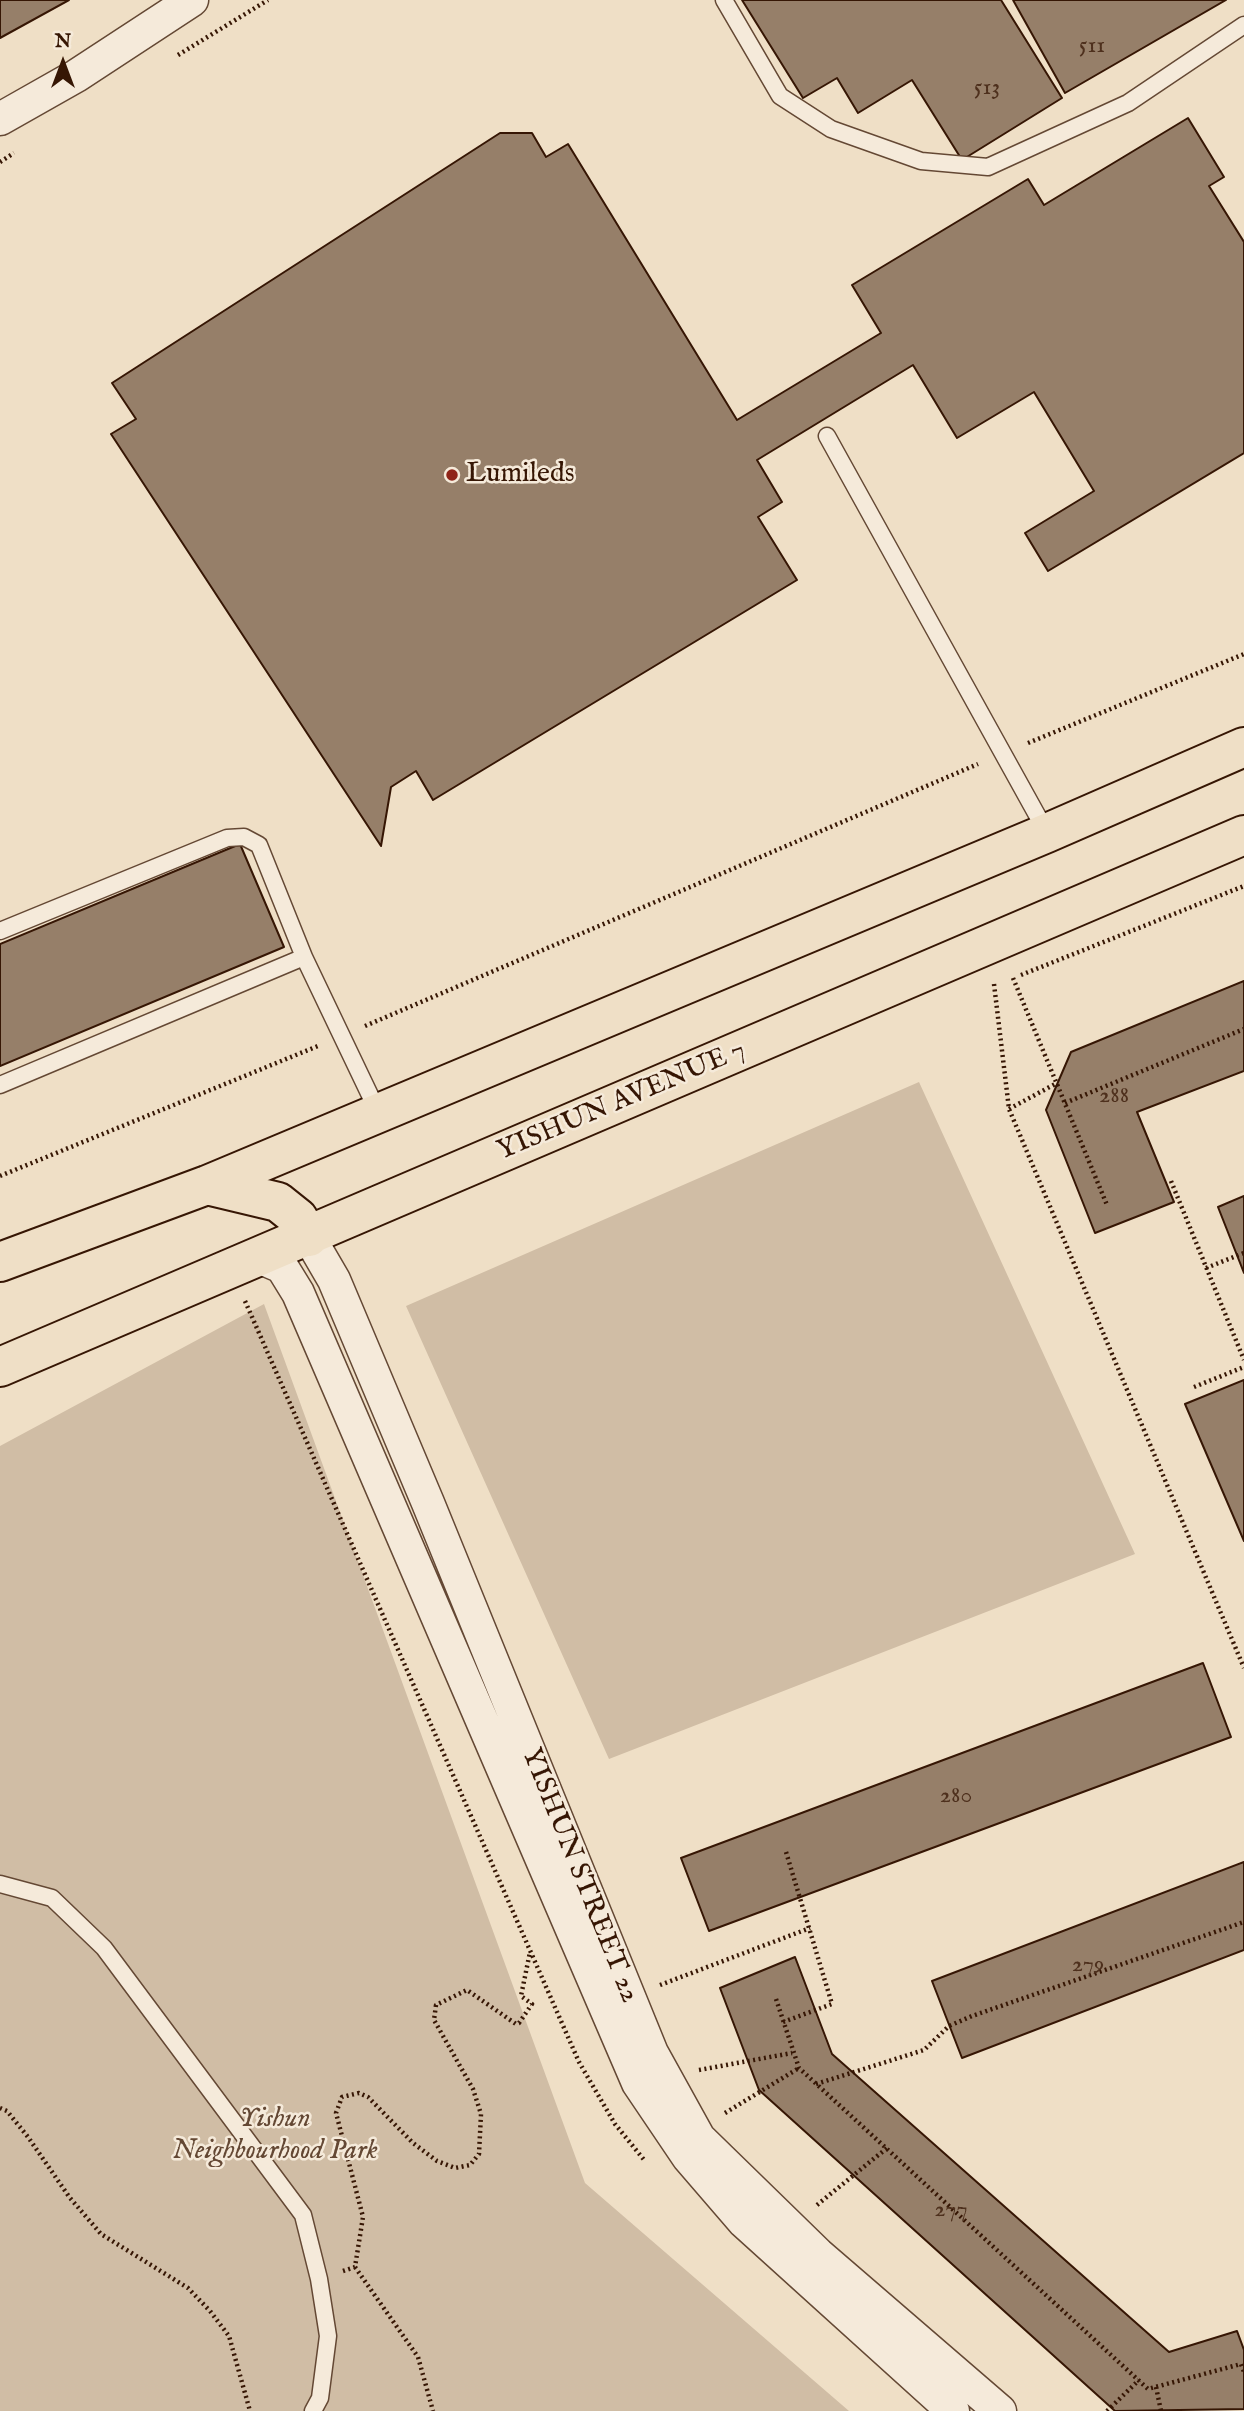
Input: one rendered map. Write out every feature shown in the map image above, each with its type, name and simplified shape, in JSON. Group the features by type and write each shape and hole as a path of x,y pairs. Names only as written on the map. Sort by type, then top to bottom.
{"main road":[{"path":"0,1262 207,1185 1047,833 1244,747"},
{"name":"YISHUN AVENUE 7","path":"0,1367 261,1258 1244,835"},
{"path":"207,1185 278,1202 298,1218 309,1237"}],"street":[{"path":"0,119 76,76 192,0"},
{"name":"YISHUN STREET 22","path":"309,1237 334,1280 428,1503 652,2053 699,2138 818,2254 1000,2411"},
{"name":"YISHUN STREET 22","path":"261,1258 282,1266 298,1293 638,2083 688,2157 744,2222 953,2411"}],"lane":[{"path":"724,0 780,96 831,129 921,161 988,167 1128,103 1244,25"},
{"path":"827,436 1047,833"},
{"path":"0,932 227,838 244,837 259,845 304,957 378,1112"},
{"path":"0,1085 304,957"},
{"path":"0,1884 52,1898 104,1948 303,2215 319,2278 328,2336 320,2398 313,2411"}],"path":[{"path":"0,1176 342,1036 1002,754 1244,654"},
{"path":"1013,978 1107,1205"},
{"path":"994,984 1009,1109 1244,1668"},
{"path":"1065,1103 1244,1028"},
{"path":"1009,1109 1057,1083"},
{"path":"1171,1181 1244,1360"},
{"path":"1206,1268 1244,1254"},
{"path":"1194,1387 1244,1367"},
{"path":"783,2022 832,2004 786,1852"},
{"path":"816,2084 924,2050 949,2026 972,2017 1244,1922"},
{"path":"656,1986 810,1928"},
{"path":"433,2411 418,2357 355,2267 363,2217 336,2113 342,2097 359,2093 368,2097 413,2143 437,2161 455,2168 470,2165 479,2154 481,2114 473,2089 434,2020 436,2005 467,1990 516,2024 519,2023 532,2004 521,1996 530,1951"},
{"path":"776,1999 799,2068 1148,2389 1241,2364 1244,2372"},
{"path":"688,2072 792,2053"},
{"path":"727,2125 720,2116 799,2068"},
{"path":"0,2108 7,2111 28,2137 70,2198 101,2234 188,2288 210,2311 229,2336 250,2411"},
{"path":"811,2211 887,2148"},
{"path":"319,2278 355,2267"},
{"path":"1107,2411 1139,2380"},
{"path":"1156,2387 1161,2411"}],"green space":[{"path":"919,1082 1135,1554 609,1759 406,1306"},
{"name":"Yishun Neighbourhood Park","path":"264,1304 585,2183 849,2411 0,2411 0,1446"}],"building":[{"path":"0,0 69,0 0,38"},
{"path":"742,0 1001,0 1062,98 962,160 912,80 858,113 837,78 803,98"},
{"path":"1013,0 1226,0 1065,93"},
{"name":"Lumileds","path":"1188,118 1224,177 1209,186 1244,242 1244,453 1048,571 1025,533 1094,491 1034,392 957,438 913,365 757,460 782,502 758,517 797,580 433,800 416,771 391,787 381,846 111,434 136,419 112,383 500,133 532,133 546,157 568,144 737,420 881,333 852,285 1028,179 1044,205"},
{"path":"240,844 284,947 0,1066 0,944"},
{"path":"1244,981 1244,1071 1137,1112 1174,1202 1095,1233 1046,1110 1071,1052"},
{"path":"1244,1196 1244,1273 1218,1207"},
{"path":"1244,1380 1244,1541 1185,1404"},
{"path":"1203,1663 1231,1737 709,1931 681,1858"},
{"path":"1244,1862 1244,1950 962,2058 932,1981"},
{"path":"795,1957 832,2054 1169,2352 1237,2331 1244,2350 1244,2409 1115,2411 759,2090 720,1988"}],"place":[{"name":"Lumileds","path":"452,475"}]}
